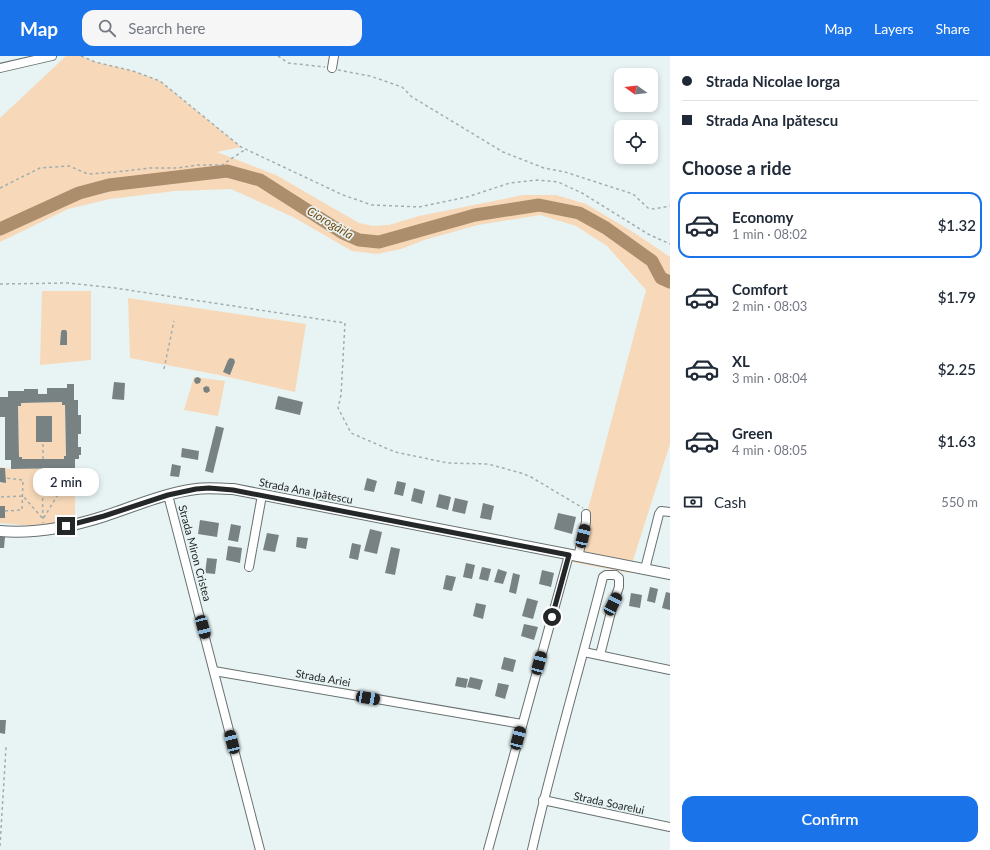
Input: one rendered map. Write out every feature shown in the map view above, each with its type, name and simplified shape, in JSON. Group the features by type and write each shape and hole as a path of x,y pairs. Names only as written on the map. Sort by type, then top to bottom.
{"main road":[{"name":"Strada Ana Ipătescu","path":"0,530 21,532 44,531 104,516 168,495 196,489 209,488 262,495 670,574"}],"street":[{"path":"0,68 52,56"},
{"path":"332,68 334,56"},
{"name":"Strada Miron Cristea","path":"168,495 260,850"},
{"path":"249,567 262,495"},
{"path":"645,569 659,514 661,511 670,512"},
{"path":"488,850 522,724 586,522 586,514"},
{"path":"600,655 607,632 611,610 619,587 619,578 615,575 614,564"},
{"path":"532,850 543,800 603,577 606,575 615,575"},
{"path":"584,652 670,670"},
{"name":"Strada Ariei","path":"214,671 522,724"},
{"name":"Strada Soarelui","path":"543,800 670,827"}],"path":[{"path":"81,56 95,62 133,71 160,82 215,127 246,149 343,195 372,204 419,207 467,197 510,183 537,180 558,182 582,192 648,234 670,244"},
{"path":"278,56 288,63 332,68 370,76 402,87 412,97 503,152 544,168 572,174 633,194 648,208 654,209 670,206"},
{"path":"0,188 40,168 69,166 88,174 150,168 222,165 246,149"},
{"path":"0,284 68,282 345,323 341,395 338,408 352,433 395,452 448,462 488,464 521,473 531,477 582,507 586,514"},
{"path":"164,369 174,321"},
{"path":"43,442 43,459"},
{"path":"42,468 44,531"},
{"path":"5,510 22,510 24,480 6,478"},
{"path":"44,519 60,491"},
{"path":"23,496 44,519"},
{"path":"1,497 23,496"},
{"path":"0,846 6,747"}],"shaded area":[{"path":"66,56 81,56 95,62 133,71 160,81 241,147 217,152 276,175 359,223 373,226 389,225 419,216 523,195 556,195 586,204 633,232 670,257 670,444 629,573 572,562 587,513 646,290 607,246 576,226 540,215 478,225 424,240 401,249 377,254 352,251 293,217 231,189 175,191 110,199 68,209 0,242 0,118"},
{"path":"42,291 91,291 91,360 40,365"},
{"path":"128,298 306,324 295,392 219,375 130,358"},
{"path":"194,377 225,381 218,416 184,410"},
{"path":"62,402 65,405 66,456 64,459 22,459 19,457 18,406 21,406 21,403"},
{"path":"0,467 11,469 75,468 75,518 51,525 34,526 0,523"}],"building":[{"path":"62,330 66,330 67,332 67,345 60,345"},
{"path":"230,358 234,359 235,362 230,375 223,372"},
{"path":"198,377 201,379 200,383 196,384 194,381 195,378"},
{"path":"114,382 125,383 124,400 112,399"},
{"path":"67,384 74,384 74,400 78,400 78,415 81,415 81,434 78,434 78,447 81,447 81,455 79,455 79,459 75,459 75,468 11,469 11,460 5,460 5,417 0,417 0,397 8,397 8,391 38,389 38,394 47,394 47,388 67,388","holes":["62,402 62,405 65,405 66,456 64,456 64,459 22,459 22,457 19,457 18,406 21,406 21,403"]},
{"path":"206,386 209,387 210,391 207,393 204,392 203,388"},
{"path":"278,396 303,402 300,415 275,409"},
{"path":"36,416 52,416 52,442 36,442"},
{"path":"216,426 224,428 213,473 205,471"},
{"path":"182,448 199,451 198,460 181,457"},
{"path":"172,464 181,466 179,477 170,476"},
{"path":"0,468 5,468 6,483 0,482"},
{"path":"367,478 377,481 374,492 364,490"},
{"path":"397,481 406,483 403,496 394,494"},
{"path":"62,486 65,489 62,492 59,489"},
{"path":"414,488 425,491 422,504 411,501"},
{"path":"439,494 451,497 448,510 436,507"},
{"path":"455,498 468,501 465,514 452,511"},
{"path":"483,503 494,506 491,520 480,518"},
{"path":"0,506 5,506 5,518 0,518"},
{"path":"558,513 576,517 572,534 554,529"},
{"path":"200,520 219,523 217,537 198,534"},
{"path":"231,524 241,526 238,542 228,540"},
{"path":"370,529 382,532 377,554 364,551"},
{"path":"267,533 279,535 275,552 263,550"},
{"path":"0,537 5,537 4,548 0,548"},
{"path":"297,537 308,538 306,549 296,547"},
{"path":"352,543 361,545 358,560 349,558"},
{"path":"228,546 242,548 240,563 226,560"},
{"path":"391,547 400,549 395,575 385,573"},
{"path":"207,558 217,559 215,574 205,573"},
{"path":"466,563 475,565 472,579 463,577"},
{"path":"482,567 491,569 488,581 479,579"},
{"path":"498,569 507,572 503,584 494,582"},
{"path":"542,570 554,573 551,587 539,584"},
{"path":"513,573 520,575 516,594 509,592"},
{"path":"446,575 456,577 452,591 443,589"},
{"path":"650,587 658,589 655,603 647,601"},
{"path":"666,592 670,593 670,610 662,608"},
{"path":"631,593 642,595 640,608 629,606"},
{"path":"527,598 538,601 533,619 522,616"},
{"path":"476,603 486,605 483,619 473,616"},
{"path":"524,624 538,627 534,640 521,636"},
{"path":"504,657 516,660 513,672 501,669"},
{"path":"457,677 468,679 466,688 455,686"},
{"path":"470,677 483,680 480,690 467,687"},
{"path":"498,683 509,685 505,699 495,696"},
{"path":"0,720 6,720 5,734 0,733"}],"waterway":[{"name":"Ciorogârla","path":"0,229 79,193 109,185 227,171 260,180 343,233 359,240 379,242 475,215 539,205 579,213 606,228 652,261 661,278 670,282"}],"route":[{"path":"66,526 104,516 168,495 196,489 209,488 233,490 569,555 552,617"}]}
